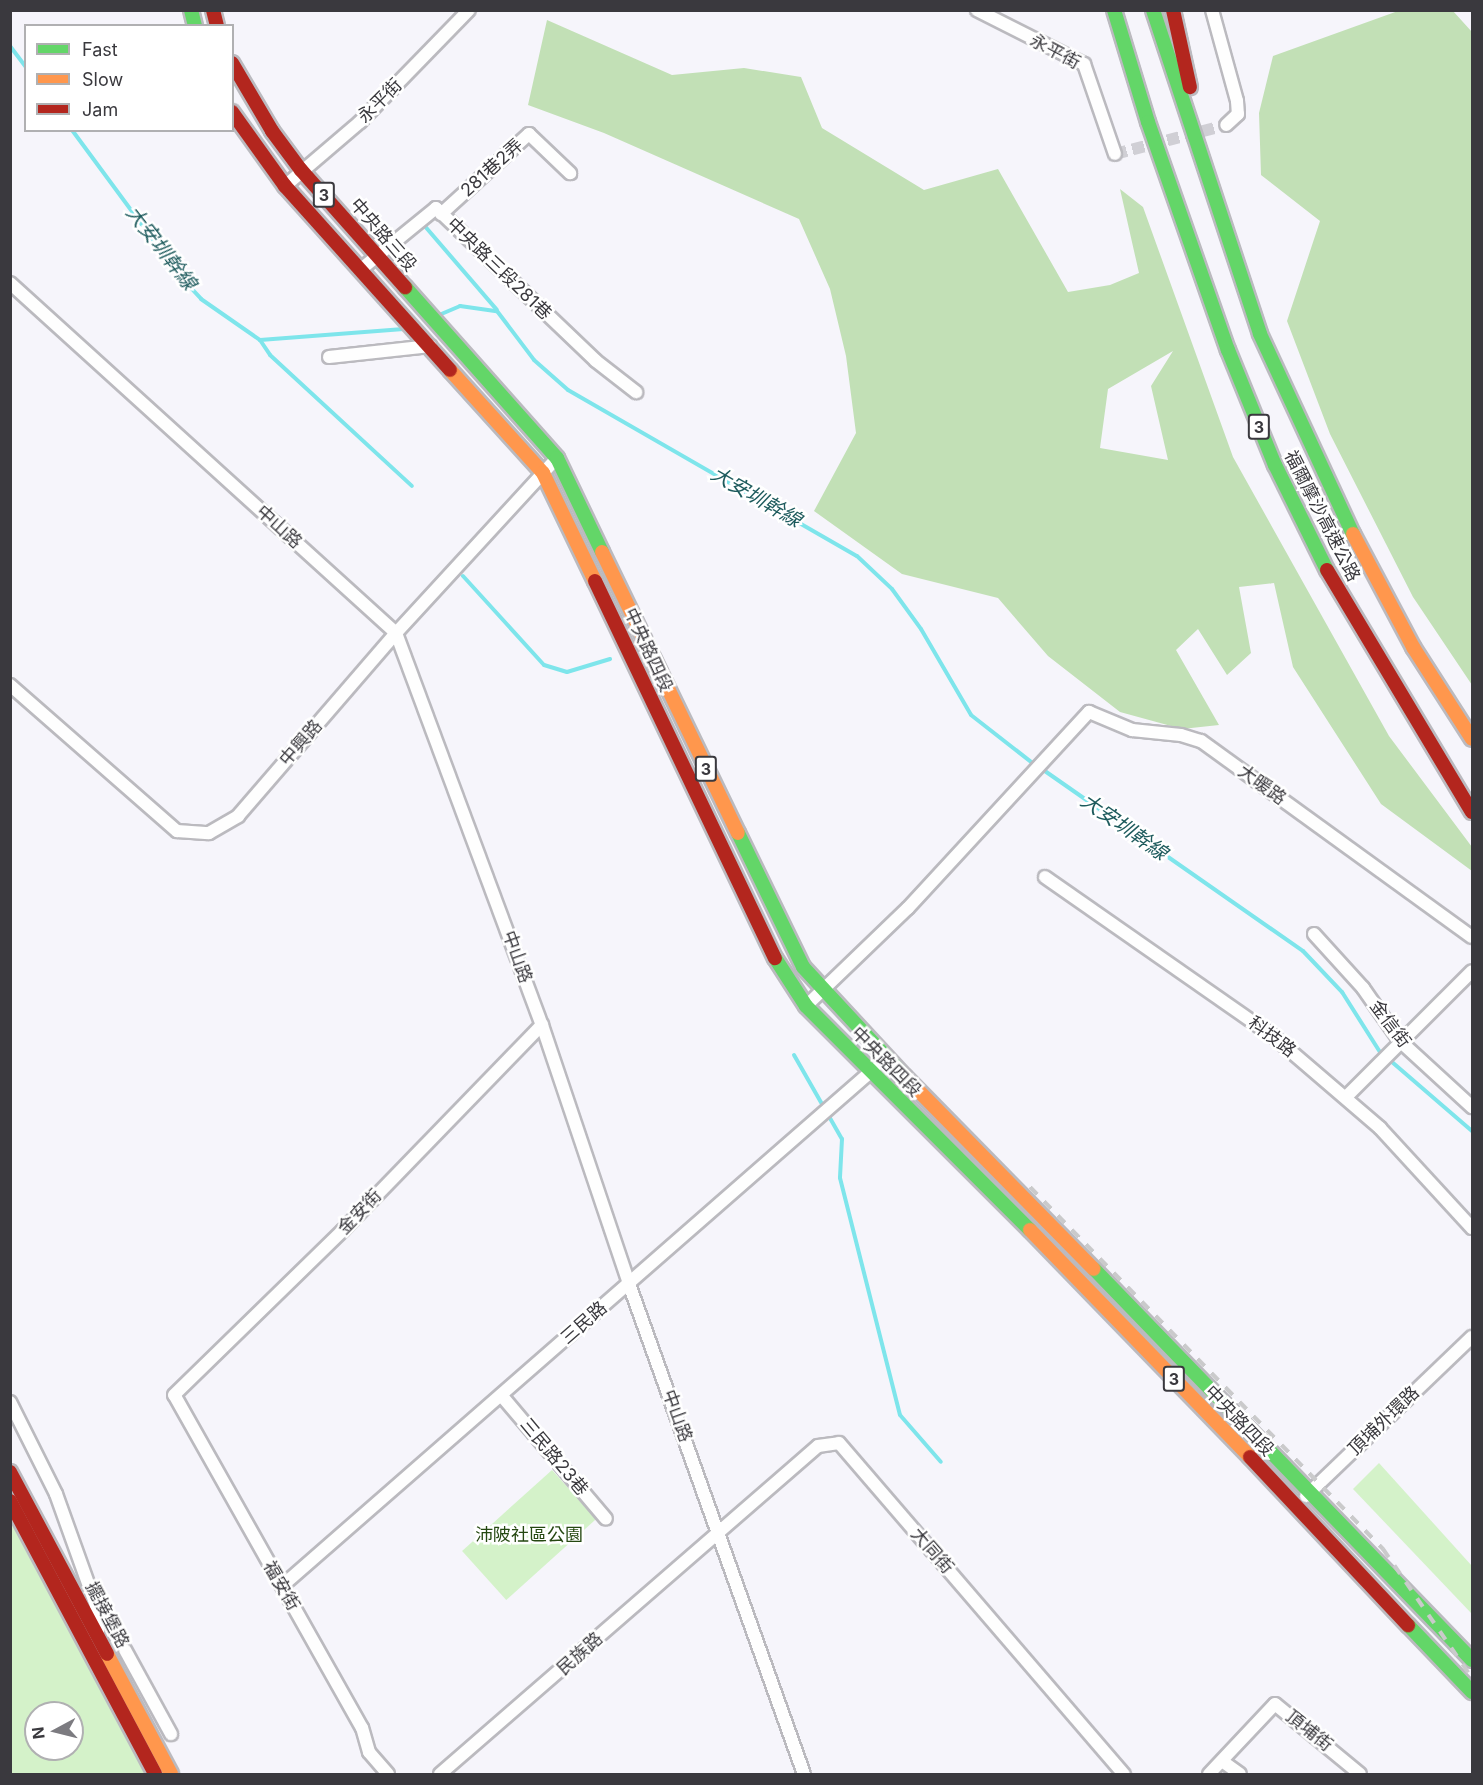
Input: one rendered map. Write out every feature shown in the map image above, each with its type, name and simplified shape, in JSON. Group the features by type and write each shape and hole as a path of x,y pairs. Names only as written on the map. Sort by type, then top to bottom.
{"main road":[{"name":"福爾摩沙高速公路","path":"1114,10 1148,122 1228,350 1275,465 1320,558 1377,659 1473,812"},
{"name":"福爾摩沙高速公路","path":"1153,10 1260,334 1360,549 1413,647 1473,739"},
{"path":"1173,10 1195,112 1260,334"},
{"name":"中央路三段","path":"234,66 272,130 301,170 450,339"},
{"name":"3","path":"234,115 285,186 430,345"},
{"name":"中央路四段","path":"450,339 556,458 765,894 803,967 886,1059 947,1116 1309,1493 1473,1660"},
{"name":"中央路四段","path":"430,345 543,473 774,957 806,1006 1118,1318 1473,1692"},
{"name":"擺接堡路","path":"10,1472 171,1774"},
{"name":"擺接堡路","path":"10,1501 155,1774"}],"street":[{"name":"永平街","path":"285,186 360,122 469,10"},
{"name":"永平街","path":"977,10 1084,64 1115,154"},
{"path":"1212,10 1237,101 1238,114 1227,125"},
{"name":"281巷2弄","path":"441,214 529,135 570,172"},
{"name":"中央路三段281巷","path":"360,270 376,254 436,208 596,362 636,392"},
{"name":"中山路","path":"10,283 396,633 542,1025 629,1284 804,1774"},
{"path":"329,357 430,345"},
{"name":"中興路","path":"10,685 177,831 209,833 238,816 396,633 556,458"},
{"name":"大暖路","path":"824,992 1044,763 1089,712 1132,730 1181,735 1201,741 1473,937"},
{"name":"科技路","path":"1045,877 1274,1037 1346,1097 1473,1228"},
{"name":"金信街","path":"1314,934 1363,988 1401,1041 1433,1075 1473,1107"},
{"path":"1346,1097 1473,971"},
{"path":"806,1006 824,992"},
{"name":"金安街","path":"174,1395 343,1230 542,1025"},
{"name":"三民路","path":"282,1586 886,1059"},
{"name":"頂埔外環路","path":"1297,1505 1473,1337"},
{"name":"福安街","path":"174,1395 362,1728 369,1752 388,1774"},
{"name":"三民路23巷","path":"501,1395 606,1519"},
{"path":"10,1402 56,1494 96,1606 99,1638"},
{"name":"大同街","path":"719,1533 818,1446 839,1443 1124,1774"},
{"name":"民族路","path":"440,1774 719,1533"},
{"path":"125,1650 171,1734"},
{"name":"頂埔街","path":"1209,1774 1275,1704 1360,1774"},
{"path":"1222,1761 1240,1774"}],"green space":[{"path":"1398,11 1453,11 1472,32 1472,685 1413,597 1330,434 1287,321 1320,221 1261,175 1259,113 1273,56"},
{"path":"547,20 672,75 744,68 801,77 822,128 924,190 998,169 1068,292 1110,285 1139,273 1120,189 1143,207 1233,457 1389,736 1472,847 1472,871 1381,804 1293,667 1274,583 1239,587 1251,653 1227,675 1198,629 1176,650 1219,725 1182,729 1120,712 1048,656 998,598 902,574 814,511 856,433 846,356 830,289 799,219 604,133 528,105","holes":["1173,351 1151,386 1168,460 1100,448 1108,389"]},
{"path":"1379,1463 1472,1566 1472,1614 1353,1489"},
{"name":"沛陂社區公園","path":"552,1470 596,1519 506,1600 462,1551"},
{"path":"10,1519 58,1608 145,1774 11,1774"}],"waterway":[{"name":"大安圳幹線","path":"10,46 24,64"},
{"name":"大安圳幹線","path":"73,132 178,274 201,299 260,340 404,329"},
{"path":"423,224 497,310"},
{"name":"大安圳幹線","path":"439,315 460,306 497,311 534,360 568,390 857,556 892,589 921,629 971,715 1035,765"},
{"path":"260,340 270,355 412,486"},
{"path":"463,576 544,665 567,672 610,659"},
{"name":"大安圳幹線","path":"1042,769 1303,951 1342,992 1380,1052"},
{"path":"794,1055 842,1139 840,1178 900,1415 941,1462"},
{"name":"大安圳幹線","path":"1392,1062 1472,1131"}],"tunnel":[{"path":"1115,154 1226,125"}],"railway":[{"path":"1030,1187 1383,1549 1472,1678"}],"traffic: fast":[{"path":"191,10 194,24"},
{"path":"1114,10 1148,122 1228,350 1275,465 1327,570"},
{"path":"1153,10 1260,334 1353,534"},
{"path":"405,287 557,458 602,552"},
{"path":"738,833 803,967 905,1077"},
{"path":"775,958 806,1006 1030,1230"},
{"path":"1094,1269 1472,1660"},
{"path":"1408,1625 1472,1692"}],"traffic: slow":[{"path":"450,370 543,473 595,581"},
{"path":"1353,534 1413,647 1472,739"},
{"path":"602,552 738,833"},
{"path":"905,1077 1094,1269"},
{"path":"1030,1230 1250,1457"},
{"path":"107,1654 171,1774"}],"traffic: jam":[{"path":"213,10 216,24"},
{"path":"1173,10 1190,87"},
{"path":"234,66 272,131 301,170 405,287"},
{"path":"234,115 285,186 450,370"},
{"path":"1327,570 1472,812"},
{"path":"595,581 775,958"},
{"path":"1250,1457 1408,1625"},
{"path":"10,1472 107,1654"},
{"path":"10,1501 155,1774"}]}
